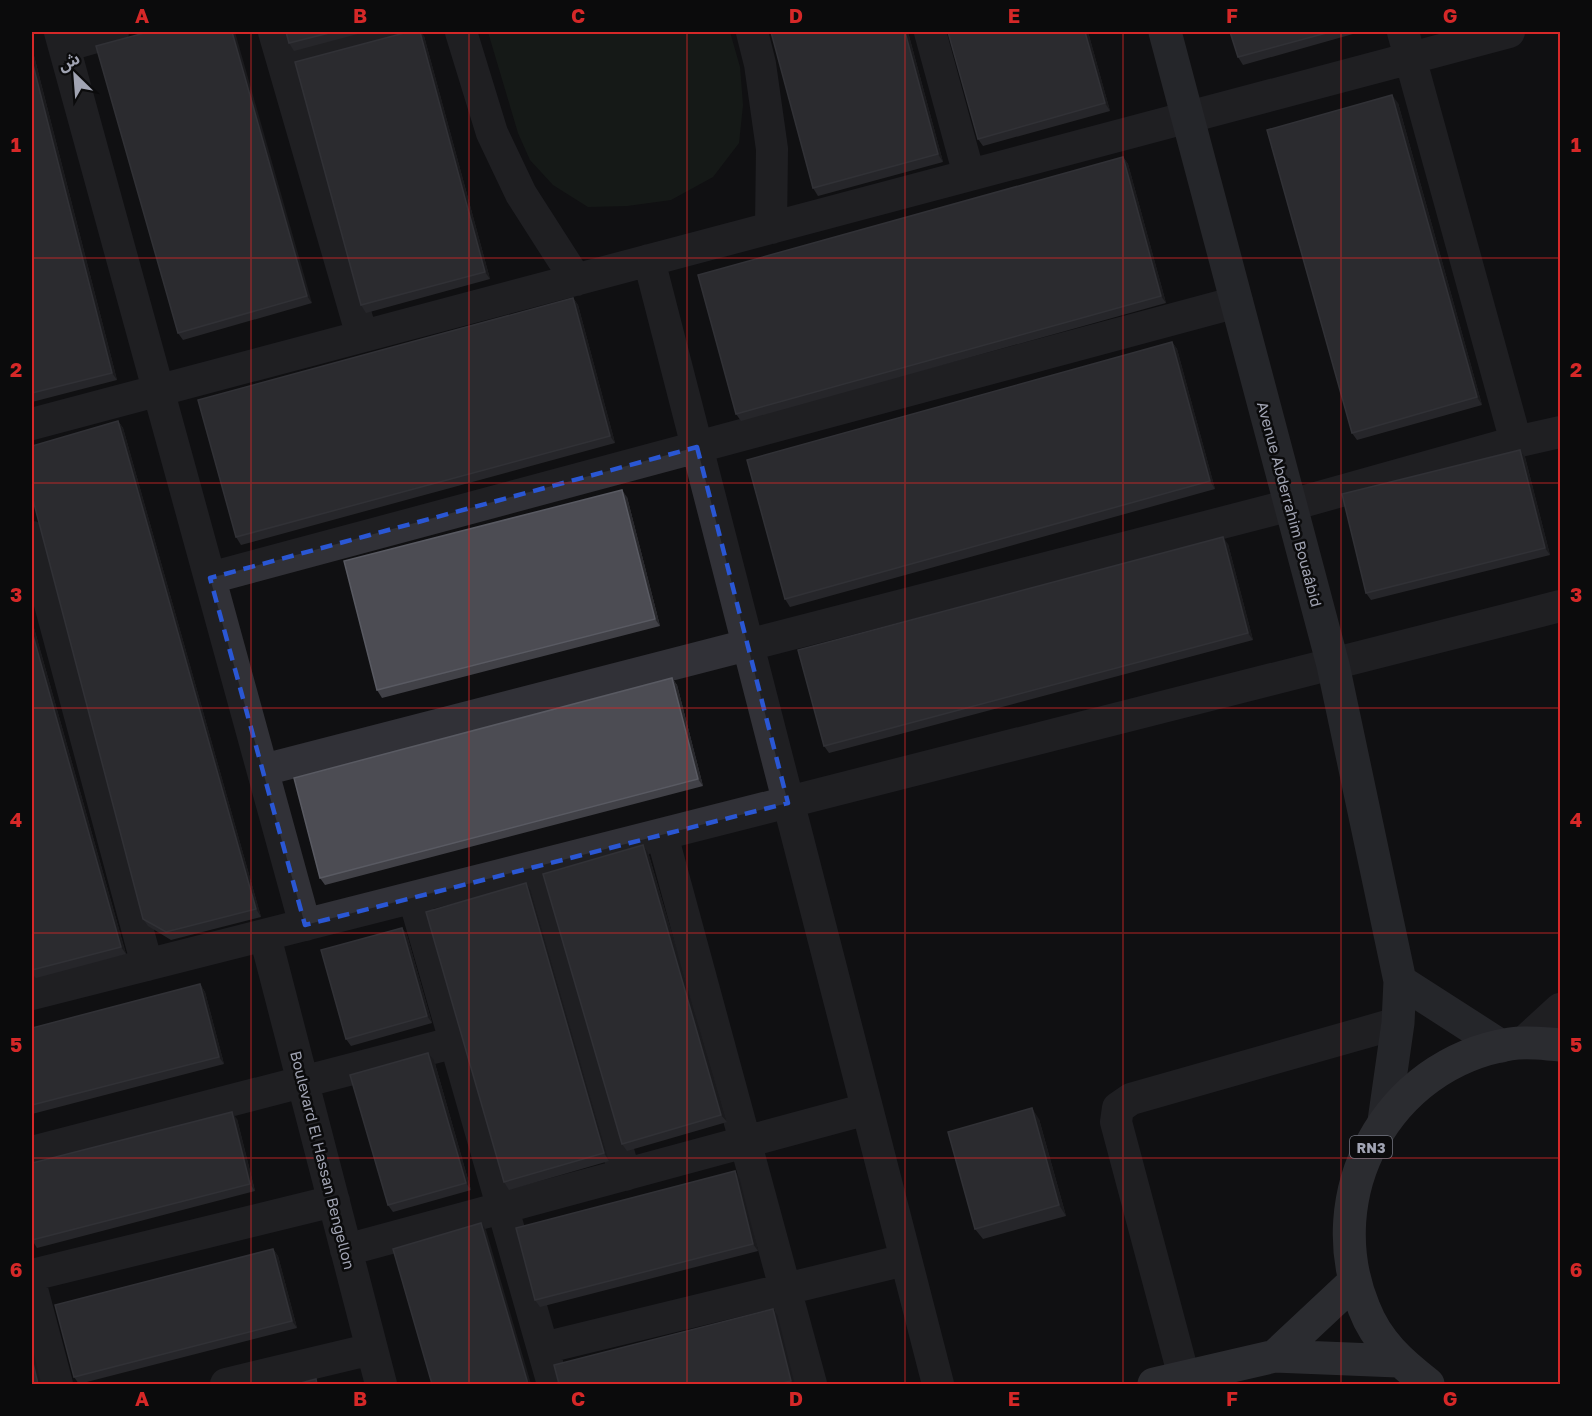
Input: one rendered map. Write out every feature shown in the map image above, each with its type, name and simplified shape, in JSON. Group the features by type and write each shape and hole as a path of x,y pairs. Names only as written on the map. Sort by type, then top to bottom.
{"main road":[{"name":"RN3","path":"1428,1384 1398,1361 1380,1337 1354,1282 1348,1226 1358,1170 1384,1121 1417,1087 1456,1061 1512,1044 1560,1045"},
{"path":"1275,1356 1354,1282"},
{"path":"1169,1381 1275,1356 1398,1361"}],"street":[{"path":"113,32 62,39 305,925"},
{"path":"274,32 362,336"},
{"path":"284,64 398,32"},
{"path":"461,32 492,133 521,194 576,279"},
{"path":"752,32 760,64 772,150 771,228"},
{"path":"930,32 969,175"},
{"name":"Avenue Abderrahim Bouaâbid","path":"1166,32 1333,665 1400,981 1398,1023 1384,1121"},
{"path":"32,424 1188,117 1407,45 1509,32"},
{"path":"1407,45 1516,442"},
{"path":"649,260 938,1384"},
{"path":"210,578 1237,302"},
{"path":"263,770 1291,505 1516,442 1560,432"},
{"path":"32,537 147,965"},
{"path":"32,994 1560,606"},
{"path":"662,835 811,1384"},
{"path":"536,867 625,1174"},
{"path":"414,898 553,1384"},
{"name":"Boulevard El Hassan Bengellon","path":"265,936 381,1384"},
{"path":"1400,981 1512,1044 1560,1009"},
{"path":"1169,1381 1116,1122 1118,1108 1131,1099 1398,1023"},
{"path":"32,1152 456,1042"},
{"path":"346,1250 867,1109"},
{"path":"32,1275 334,1201"},
{"path":"543,1348 905,1260"},
{"path":"32,1289 57,1384"},
{"path":"226,1384 372,1349"}],"highlighted area":[{"path":"697,447 788,803 305,925 210,578"}],"shaded area":[{"path":"488,32 730,32 740,67 743,105 739,143 713,177 671,200 627,206 588,207 553,185 530,160 518,133"}],"building":[{"path":"148,32 232,32 307,296 178,333 96,46"},
{"path":"286,32 333,32 289,43"},
{"path":"408,32 420,32 485,272 361,305 295,62"},
{"path":"771,32 905,32 938,154 813,188"},
{"path":"948,32 1085,32 1105,103 978,139"},
{"path":"1230,32 1330,32 1238,57"},
{"path":"32,61 112,373 32,393"},
{"path":"1392,95 1477,397 1352,433 1267,130"},
{"path":"1123,157 1161,296 736,414 698,275"},
{"path":"573,298 610,436 236,537 198,400"},
{"path":"1172,342 1210,481 785,599 747,460"},
{"path":"118,421 256,909 166,932 143,919 32,496 32,446"},
{"path":"1520,450 1545,548 1366,593 1342,494"},
{"path":"622,490 655,619 377,690 344,561"},
{"path":"1223,537 1248,633 824,746 798,650"},
{"path":"32,632 121,947 32,970"},
{"path":"672,678 698,779 320,878 294,778"},
{"path":"643,845 721,1115 622,1144 543,874"},
{"path":"526,883 604,1153 504,1182 426,912"},
{"path":"402,928 427,1016 346,1039 321,950"},
{"path":"200,984 219,1057 32,1105 32,1028"},
{"path":"428,1053 466,1183 388,1205 350,1075"},
{"path":"1032,1108 1059,1205 975,1229 948,1132"},
{"path":"232,1112 250,1184 32,1240 32,1163"},
{"path":"735,1171 753,1244 535,1300 516,1228"},
{"path":"481,1223 528,1384 432,1384 393,1249"},
{"path":"273,1249 292,1321 74,1377 55,1305"},
{"path":"773,1309 791,1381 778,1384 559,1384 554,1365"},
{"path":"32,1359 38,1384 32,1384"},
{"path":"316,1379 317,1384 297,1384"}]}
